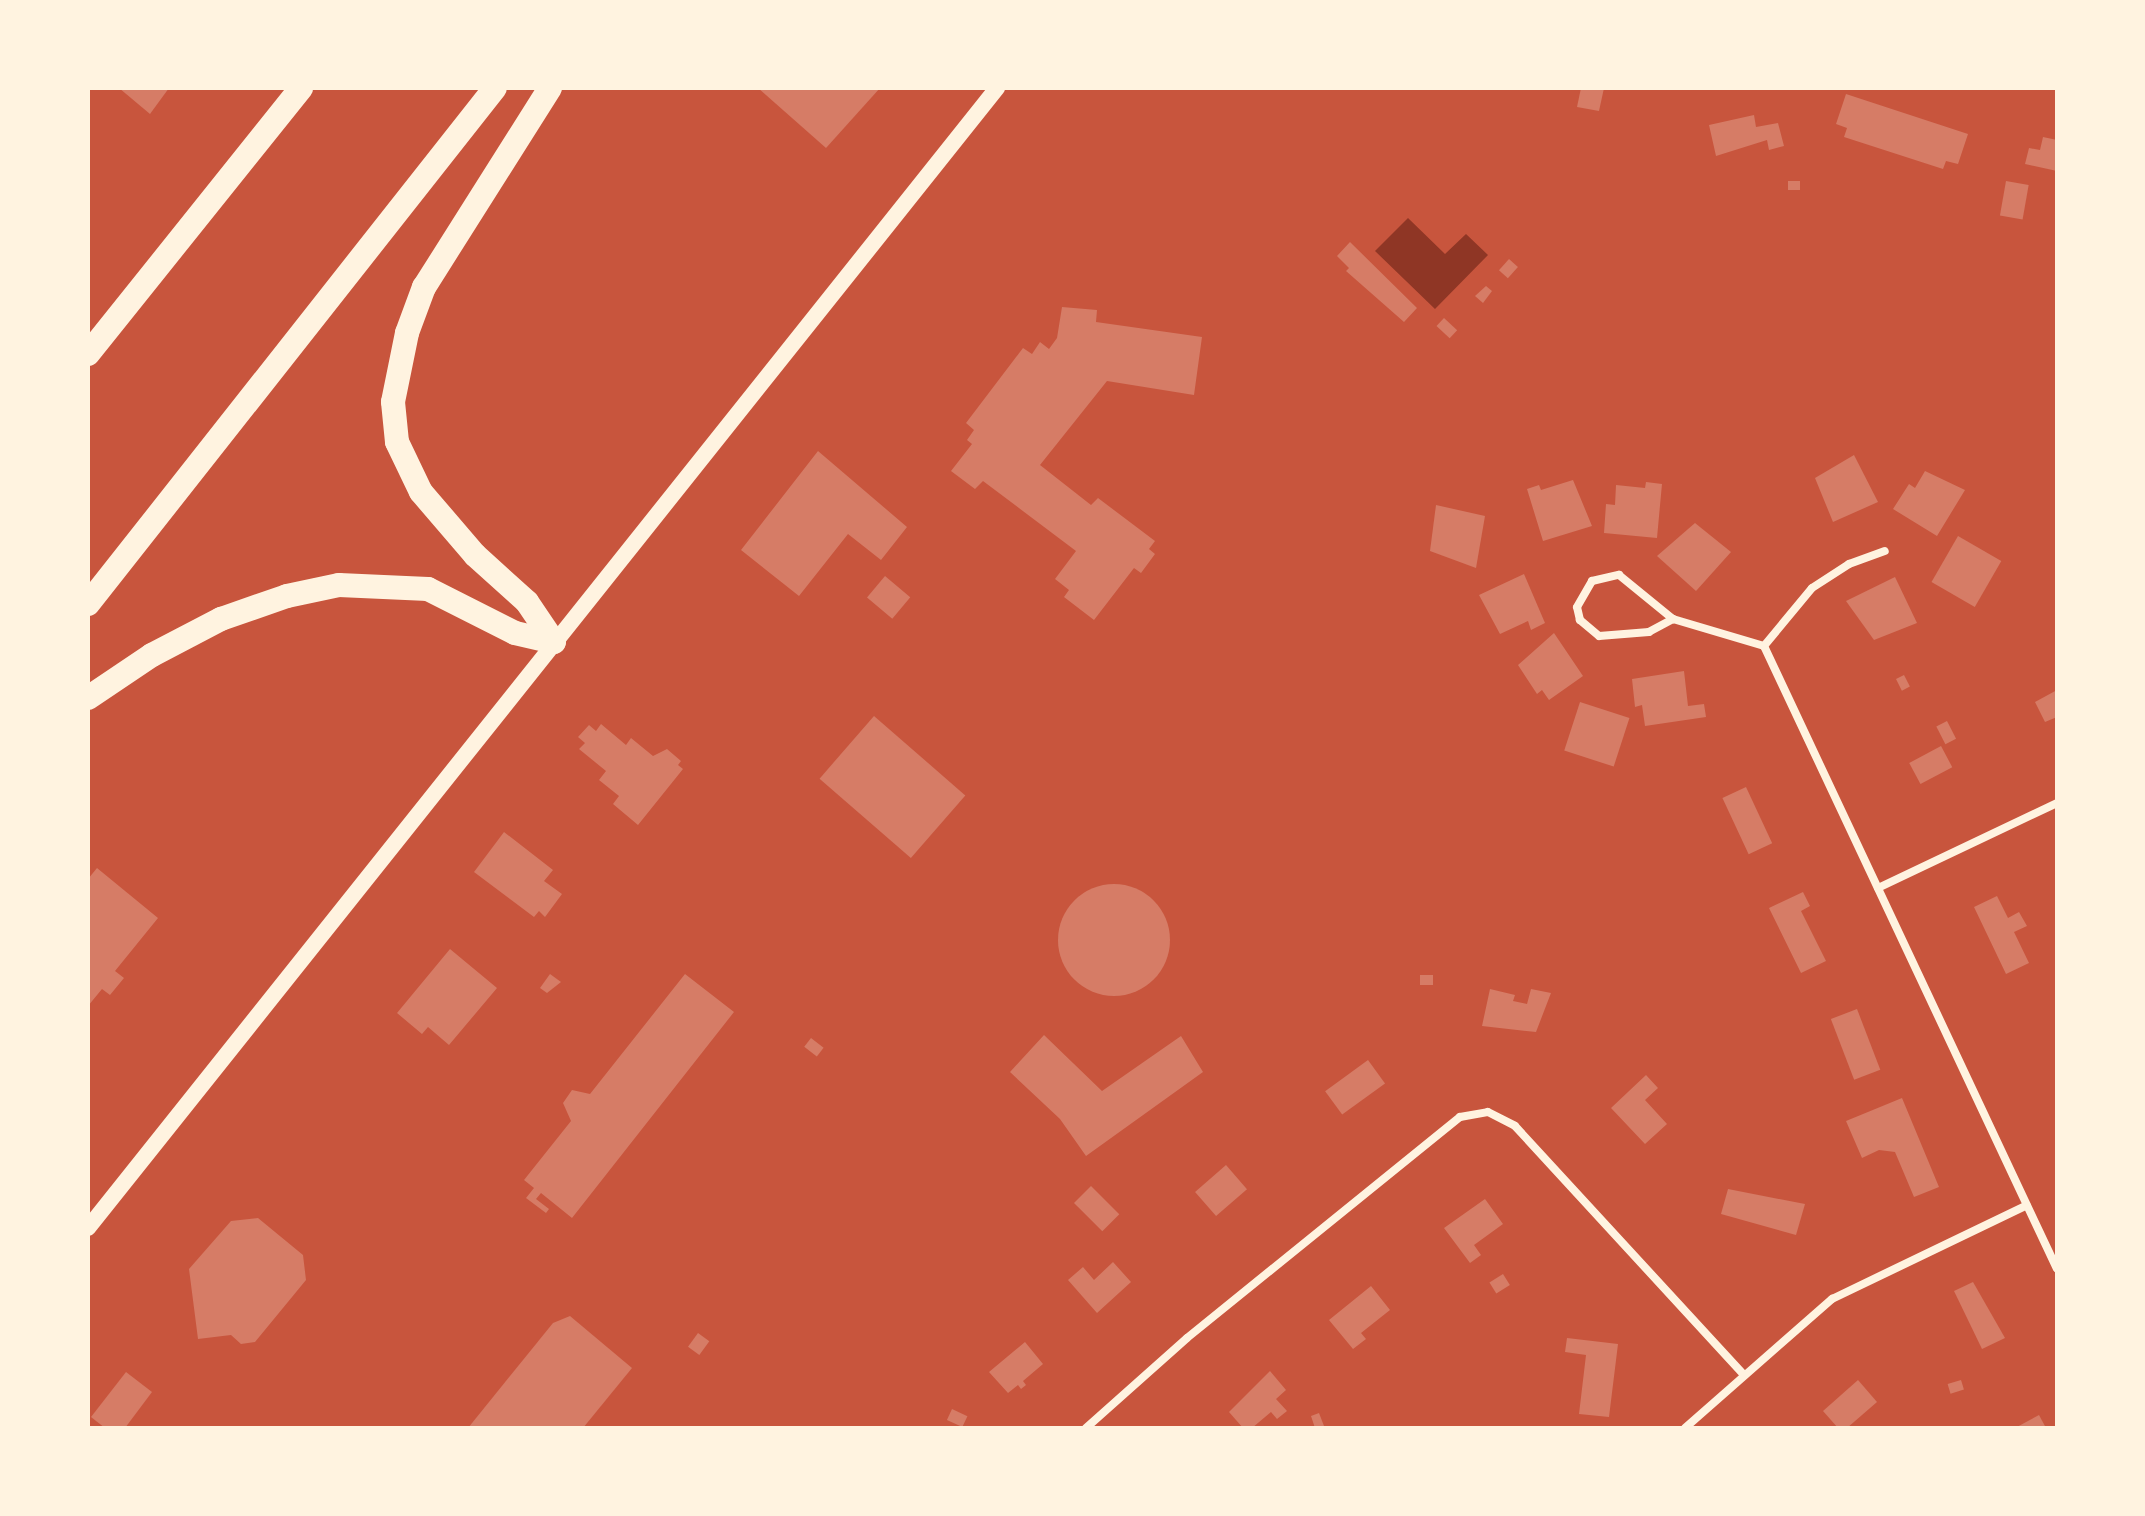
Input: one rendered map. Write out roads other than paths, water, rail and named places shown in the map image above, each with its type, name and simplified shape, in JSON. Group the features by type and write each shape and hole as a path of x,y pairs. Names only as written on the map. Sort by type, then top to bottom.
{"highway":[{"path":"88,354 301,88"},
{"path":"88,604 495,88"},
{"path":"550,88 424,287 407,333 393,402 397,442 421,492 475,555 527,602 554,642"},
{"path":"88,698 152,655 221,619 287,596 339,585 428,589 515,633 554,642"}],"main road":[{"path":"88,1228 997,88"}],"street":[{"path":"1764,646 1812,588 1849,564 1885,551"},
{"path":"1673,619 1649,632 1599,636 1580,620 1577,607 1592,581 1619,575 1634,582 1673,619 1764,646 2057,1269"},
{"path":"1878,888 2057,803"},
{"path":"1086,1428 1187,1338 1460,1117 1488,1112 1515,1126 1743,1374"},
{"path":"1685,1428 1832,1299 2027,1205"}]}
